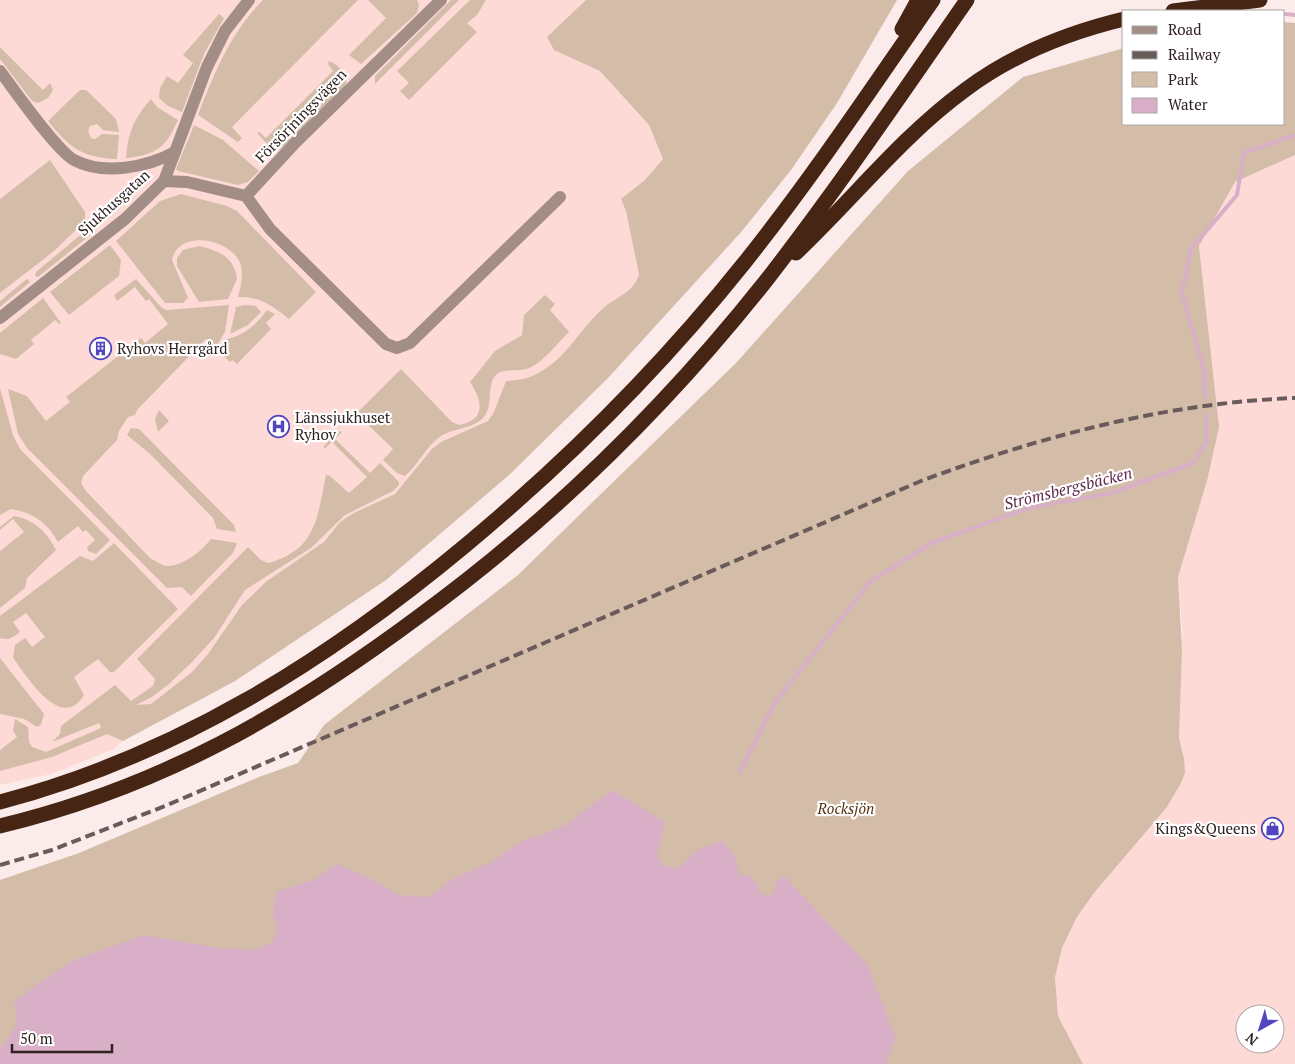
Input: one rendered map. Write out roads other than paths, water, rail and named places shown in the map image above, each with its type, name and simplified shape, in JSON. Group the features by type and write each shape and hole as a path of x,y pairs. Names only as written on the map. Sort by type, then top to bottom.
{"highway":[{"path":"864,100 918,0"},
{"path":"0,802 54,786 128,760 210,722 317,658 404,595 517,502 589,435 662,358 744,263 804,185 933,0"},
{"path":"0,826 81,803 141,781 188,761 265,721 380,646 468,580 576,486 684,377 765,281 825,202 967,0"},
{"path":"1182,10 1260,0"},
{"path":"765,281 811,238 904,144 966,89 1017,57 1043,45 1068,34 1122,20"}],"street":[{"name":"Sjukhusgatan","path":"0,318 125,219 164,181 216,49 225,31 249,0"},
{"name":"Försörjningsvägen","path":"246,196 295,143 441,0"},
{"path":"0,72 51,136 74,160 105,167 136,167 158,161 175,152"},
{"path":"164,181 187,182 246,196 270,229 386,344 397,348 410,342 560,197"}],"water":[{"path":"612,790 665,822 657,855 663,865 676,869 701,848 722,841 733,852 740,875 751,876 757,884 760,893 769,896 775,891 776,881 784,876 867,964 896,1038 886,1064 0,1064 0,1051 16,1024 14,1002 74,960 144,935 219,948 255,950 272,943 277,929 273,915 276,892 313,880 337,864 378,882 399,895 429,897 454,878 490,863 523,840 564,826"}],"waterway":[{"path":"1285,14 1295,15"},
{"name":"Strömsbergsbäcken","path":"1205,397 1204,370 1182,293 1191,249 1237,195 1244,153 1295,135"},
{"name":"Strömsbergsbäcken","path":"740,772 774,704 870,582 931,543 1029,508 1112,493 1193,463 1207,441 1206,415"}],"railway":[{"path":"0,865 52,850 165,806 921,481 1012,450 1105,424 1199,407 1295,398"}],"place":[{"name":"Ryhovs Herrgård","path":"101,349"},
{"name":"Länssjukhuset Ryhov","path":"279,427"},
{"name":"Kings&Queens","path":"1272,829"}],"park label":[{"name":"Rocksjön","path":"846,809"}]}
